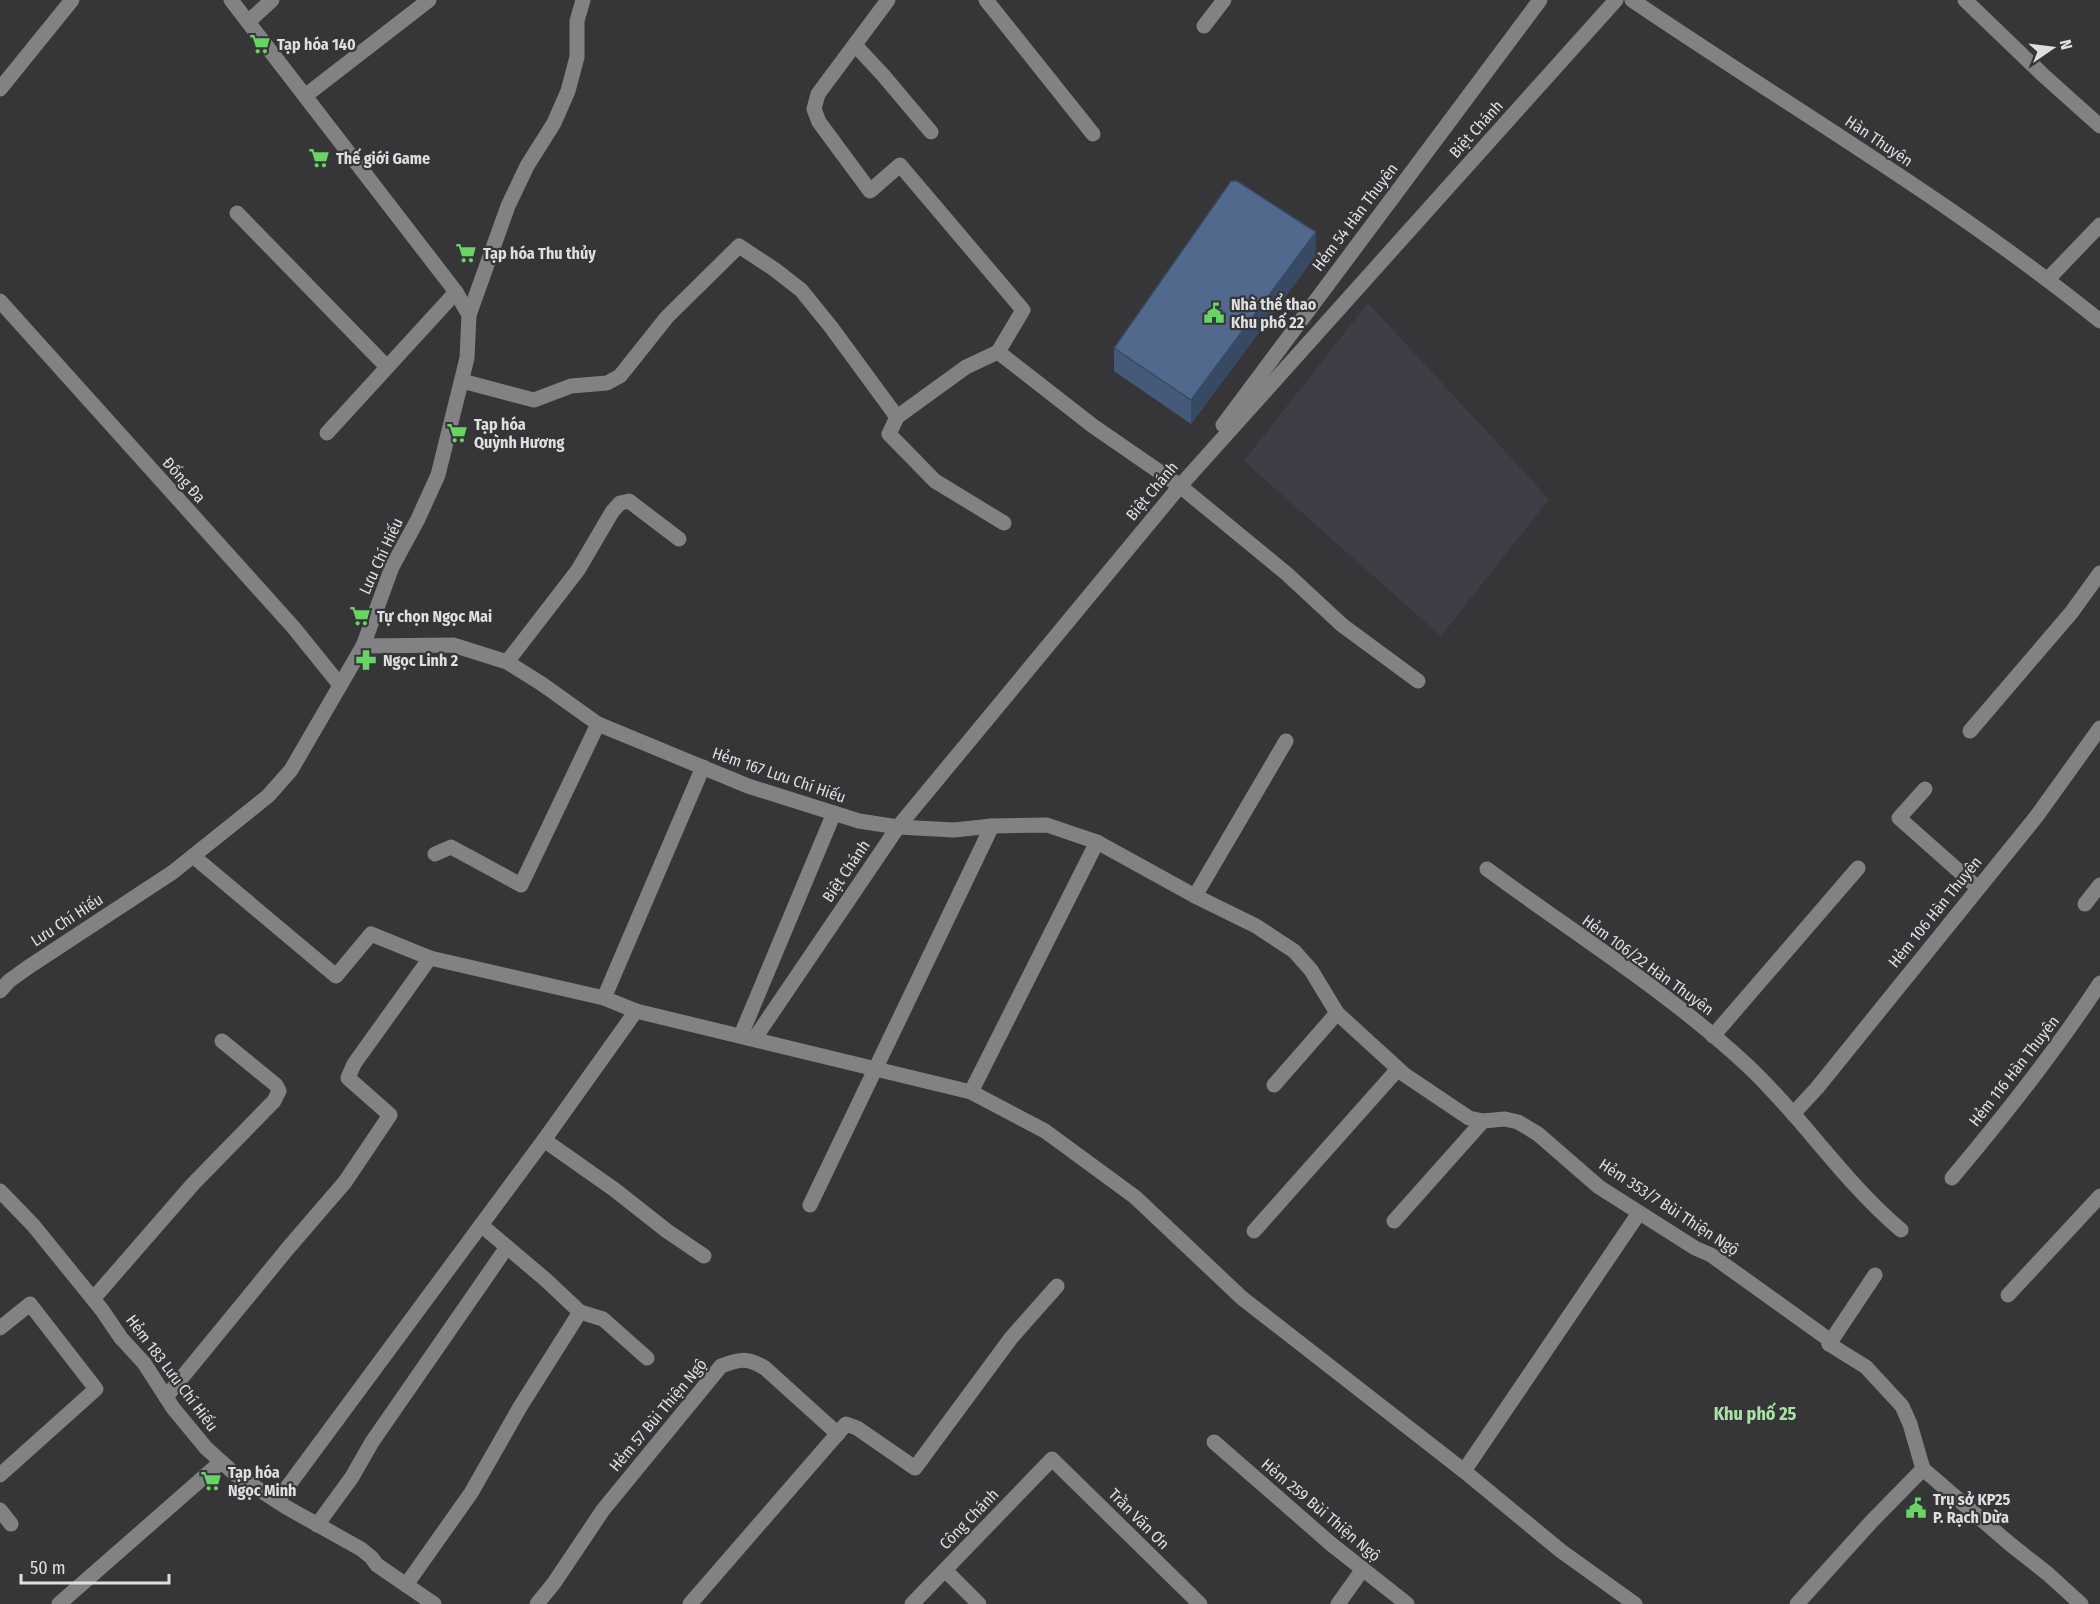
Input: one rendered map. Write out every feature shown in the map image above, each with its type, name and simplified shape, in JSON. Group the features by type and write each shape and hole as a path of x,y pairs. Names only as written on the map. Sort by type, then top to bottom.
{"street":[{"path":"0,89 72,0"},
{"path":"231,0 456,292 469,315"},
{"path":"248,22 272,0"},
{"path":"305,96 429,0"},
{"name":"Lưu Chí Hiếu","path":"0,991 27,968 172,872 268,796 291,770 363,646 392,567 438,475 467,358 469,315 508,206 527,166 554,123 568,91 577,57 577,21 583,0"},
{"path":"888,0 818,94 814,109 819,122 870,191 900,165 1023,310 998,352 966,367 897,417 889,434 935,481 1004,523"},
{"path":"986,0 1093,134"},
{"path":"1204,26 1224,0"},
{"name":"Hẻm 54 Hàn Thuyên","path":"1180,486 1262,372 1540,0"},
{"name":"Biệt Chánh","path":"748,1036 898,827 1180,486 1616,0"},
{"name":"Hàn Thuyên","path":"1632,0 1817,121 2048,279 2100,321"},
{"path":"1965,0 2100,126"},
{"path":"855,45 931,132"},
{"path":"237,213 387,367"},
{"path":"2048,279 2100,225"},
{"path":"462,381 534,400 571,386 607,383 620,376 667,318 739,246 801,290 897,417"},
{"path":"327,433 456,292"},
{"name":"Đống Đa","path":"0,301 294,628 340,685"},
{"path":"998,352 1093,426 1180,486 1287,574 1342,625 1418,681"},
{"path":"507,662 578,570 612,512 620,503 629,501 679,539"},
{"path":"1971,731 2071,613 2100,573"},
{"name":"Hẻm 167 Lưu Chí Hiếu","path":"363,646 453,645 507,662 598,724 748,786 859,821 898,827 954,830 992,826 1047,825 1097,842 1195,896"},
{"path":"435,854 451,847 521,885 598,724"},
{"name":"Hẻm 106 Hàn Thuyên","path":"1793,1114 1817,1089 2036,817 2100,728"},
{"path":"1195,896 1286,741"},
{"path":"604,998 702,767"},
{"path":"1925,789 1899,818 1978,888"},
{"path":"748,1036 834,813"},
{"path":"810,1205 992,826"},
{"path":"971,1092 1097,842"},
{"path":"193,856 336,976 370,934 430,958 604,998 636,1011 748,1036 971,1092 1045,1131 1135,1197 1242,1298 1464,1471 1561,1551 1635,1604"},
{"path":"1713,1036 1858,868"},
{"name":"Hẻm 106/22 Hàn Thuyên","path":"1487,869 1660,992 1713,1036 1759,1077 1853,1185 1901,1230"},
{"path":"2085,904 2100,885"},
{"name":"Hẻm 353/7 Bùi Thiện Ngộ","path":"1195,896 1256,926 1294,951 1311,969 1337,1013 1398,1069 1456,1110 1469,1118 1483,1121 1505,1119 1518,1122 1538,1134 1599,1187 1695,1248 1711,1255 1828,1339 1829,1344 1866,1366 1902,1407 1910,1424 1923,1469"},
{"path":"166,1397 289,1246 345,1182 390,1115 348,1078 354,1064 430,958"},
{"name":"Hẻm 116 Hàn Thuyên","path":"1952,1178 2013,1104 2067,1033 2100,983"},
{"path":"277,1501 355,1398 636,1011"},
{"path":"1274,1085 1337,1013"},
{"path":"93,1299 194,1184 277,1096 279,1091 276,1085 222,1041"},
{"path":"1254,1231 1398,1069"},
{"path":"1394,1221 1483,1121"},
{"path":"544,1140 615,1190 667,1232 704,1256"},
{"name":"Hẻm 183 Lưu Chí Hiếu","path":"0,1191 33,1226 93,1299 121,1338 144,1363 166,1397 206,1448 235,1474 317,1526 361,1549 371,1557 376,1565 434,1604"},
{"path":"2008,1295 2100,1196"},
{"path":"1464,1471 1639,1213"},
{"path":"481,1225 580,1312 603,1319 647,1358"},
{"path":"317,1526 352,1477 372,1442 507,1247"},
{"path":"1829,1344 1875,1275"},
{"path":"690,1604 846,1424 857,1428 915,1468 1011,1338 1057,1286"},
{"path":"0,1328 30,1304 96,1389 0,1475"},
{"path":"406,1585 471,1493 520,1407 580,1312"},
{"name":"Hẻm 57 Bùi Thiện Ngộ","path":"537,1604 554,1583 603,1510 721,1366 738,1360 752,1360 765,1368 838,1434"},
{"name":"Hẻm 259 Bùi Thiện Ngộ","path":"1214,1442 1407,1604"},
{"name":"Công Chánh","path":"912,1604 1052,1459"},
{"name":"Trần Văn Ơn","path":"1052,1459 1200,1604"},
{"path":"59,1604 222,1462"},
{"path":"1797,1604 1872,1521 1923,1469 2081,1604"},
{"path":"0,1510 11,1524"},
{"path":"1338,1604 1363,1569"},
{"path":"945,1570 979,1604"}],"shaded area":[{"path":"1368,303 1549,499 1441,636 1244,461"}],"building":[{"name":"Nhà thể thao Khu phố 22","path":"1231,181 1237,181 1316,232 1191,400 1114,348"}],"place":[{"name":"Tạp hóa 140","path":"260,44"},
{"name":"Thế giới Game","path":"319,158"},
{"name":"Tạp hóa Thu thủy","path":"466,253"},
{"name":"Nhà thể thao Khu phố 22","path":"1214,313"},
{"name":"Tạp hóa Quỳnh Hương","path":"457,433"},
{"name":"Tự chọn Ngọc Mai","path":"360,616"},
{"name":"Ngọc Linh 2","path":"366,660"},
{"name":"Tạp hóa Ngọc Minh","path":"211,1481"},
{"name":"Trụ sở KP25 P. Rạch Dừa","path":"1916,1508"}],"district":[{"name":"Khu phố 25","path":"1755,1414"}]}
